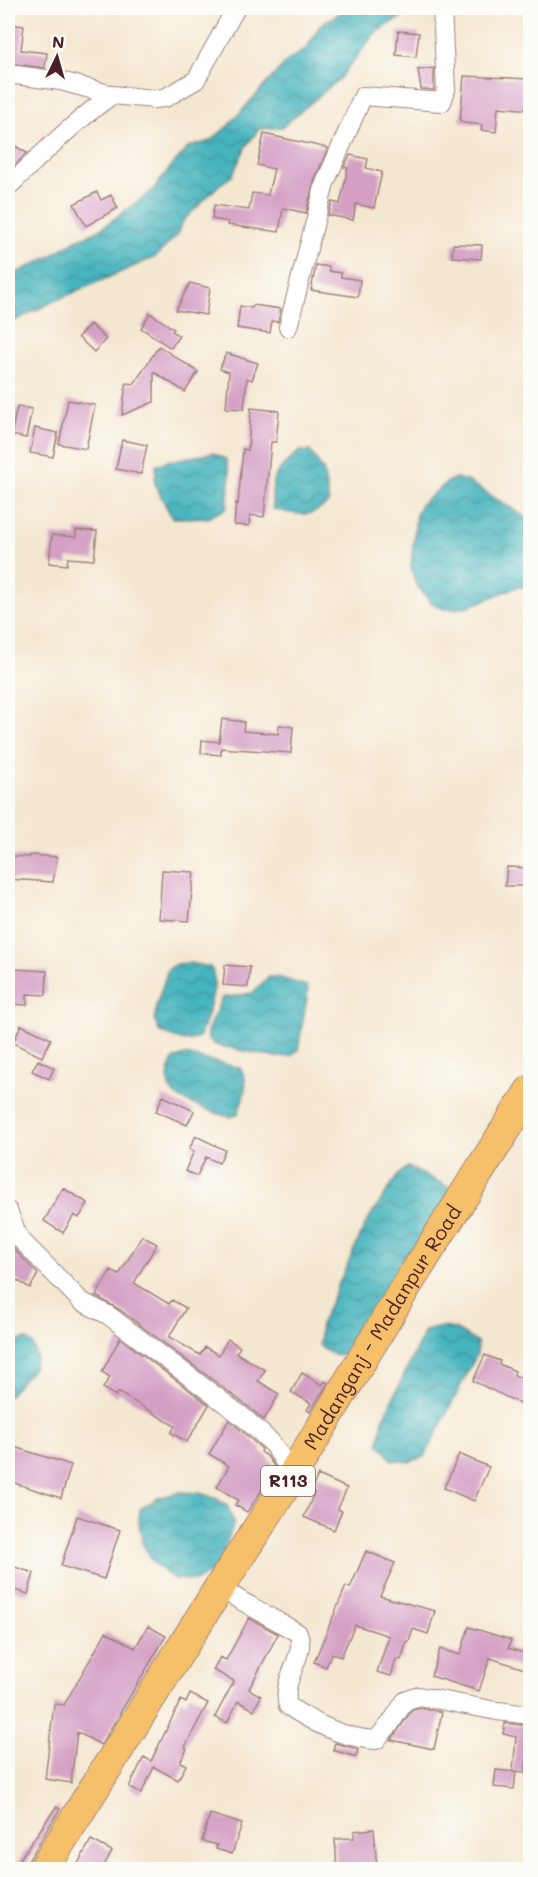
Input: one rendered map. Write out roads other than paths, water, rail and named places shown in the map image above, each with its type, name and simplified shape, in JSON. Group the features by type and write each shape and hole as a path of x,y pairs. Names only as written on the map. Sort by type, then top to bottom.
{"main road":[{"name":"Madanganj - Madanpur Road","path":"44,1869 531,1090"}],"street":[{"path":"8,74 61,81 112,94 154,99 165,98 196,80 236,8"},
{"path":"288,327 325,183 363,96 442,102 446,90 442,8"},
{"path":"8,187 60,136 112,94"},
{"path":"8,1211 19,1238 81,1301 108,1315 243,1417 271,1442 293,1474"},
{"path":"219,1588 298,1633 301,1646 286,1685 288,1706 316,1723 345,1736 376,1740 405,1701 419,1696 531,1715"}],"water":[{"path":"349,8 417,8 376,32 339,79 282,127 259,129 246,146 232,176 219,185 183,221 178,234 155,257 8,324 8,277 53,255 76,240 96,232 152,191 189,147 210,141 227,127 286,62 307,48 321,24"},
{"path":"300,451 310,451 323,470 329,502 316,511 302,514 273,509 272,489 276,475 285,463"},
{"path":"213,453 226,459 230,475 227,508 207,518 172,518 155,484 156,466 167,461"},
{"path":"456,478 469,482 530,520 530,587 517,587 464,608 444,609 430,602 415,583 411,566 416,515 421,504"},
{"path":"189,963 210,967 214,982 200,1036 185,1040 159,1031 155,1020 156,1006 168,969 176,964"},
{"path":"269,977 277,977 307,986 298,1050 291,1056 275,1057 215,1045 208,1040 207,1031 222,998 252,993"},
{"path":"185,1055 240,1068 246,1084 238,1114 231,1117 218,1113 190,1103 172,1092 168,1080 171,1063 176,1058"},
{"path":"408,1167 457,1191 361,1352 344,1355 328,1352 319,1345 321,1323 367,1221 398,1175"},
{"path":"442,1327 455,1329 478,1343 477,1354 425,1456 410,1462 392,1460 379,1443 383,1419 425,1331"},
{"path":"26,1339 32,1344 37,1357 33,1368 8,1396 8,1343"},
{"path":"181,1492 200,1493 217,1499 228,1507 234,1523 217,1569 197,1580 174,1579 154,1563 142,1543 140,1509 158,1498"}]}
